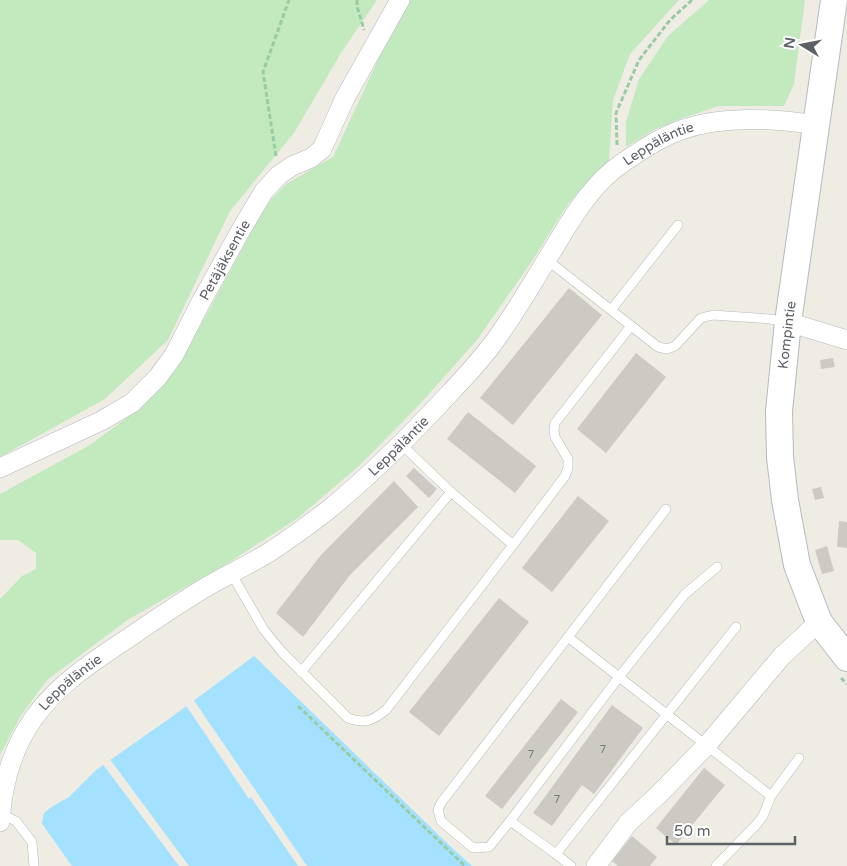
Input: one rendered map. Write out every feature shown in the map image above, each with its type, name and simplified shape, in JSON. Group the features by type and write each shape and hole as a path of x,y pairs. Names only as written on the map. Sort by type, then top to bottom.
{"street":[{"name":"Petäjäksentie","path":"0,468 102,421 132,403 158,377 174,355 201,302 264,191 279,175 292,166 311,158 322,148 345,98 400,0"},
{"name":"Kompintie","path":"834,0 788,322 779,411 780,457 785,500 798,565 819,622 847,658"},
{"name":"Leppäläntie","path":"0,822 7,778 16,748 44,704 62,686 111,649 199,591 267,553 327,511 384,462 484,356 502,332 576,212 618,166 652,144 680,130 708,123 733,120 766,120 816,125"},
{"path":"788,322 847,340"},
{"path":"596,866 628,823 707,745 782,656 819,622"}],"lane":[{"path":"611,310 678,225"},
{"path":"546,259 658,347 667,349 676,346 701,318 713,315 788,322"},
{"path":"232,573 264,630 301,672 348,718 366,721 376,717 386,710 565,476 568,460 556,437 555,423 631,326"},
{"path":"401,444 451,492 513,545"},
{"path":"301,672 451,492"},
{"path":"666,509 441,803 438,810 441,821 473,848 489,846 685,594 717,567"},
{"path":"556,854 736,627"},
{"path":"568,637 771,796"},
{"path":"716,866 763,816 771,796 799,758"},
{"path":"0,814 16,821 32,842 34,866"},
{"path":"510,821 571,866"}],"path":[{"path":"279,175 263,72 289,0"},
{"path":"618,166 616,113 639,60 670,20 692,0"},
{"path":"298,706 465,866"}],"green space":[{"path":"0,0 377,0 341,53 294,133 230,211 168,340 105,399 0,457"},
{"path":"409,0 679,0 630,54 613,100 609,160 568,204 532,261 477,340 419,405 360,465 298,518 228,563 129,619 47,680 20,717 0,755 0,599 22,576 36,569 36,553 18,540 0,540 0,494 90,445 140,408 177,369 266,205 286,184 333,157 399,15"},
{"path":"709,0 805,0 794,84 784,106 719,106 654,130 626,147 626,122 639,79 668,36"}],"water":[{"path":"254,656 472,866 69,866 41,827 44,813 69,797 96,770"}],"pier":[{"path":"193,699 307,866 298,866 251,797 249,799 185,704"},
{"path":"109,758 189,866 179,866 102,763"},
{"path":"40,821 72,866 66,866 39,829"}],"building":[{"path":"569,288 602,315 513,425 480,398"},
{"path":"636,353 666,377 606,453 577,429"},
{"path":"833,358 835,367 821,369 820,360"},
{"path":"468,412 536,466 515,493 447,439"},
{"path":"414,468 437,489 429,498 406,476"},
{"path":"394,481 418,507 350,575 303,637 276,613 321,555"},
{"path":"821,487 824,498 815,500 812,489"},
{"path":"578,496 609,521 552,592 522,568"},
{"path":"839,521 847,522 847,548 837,547"},
{"path":"827,546 834,571 822,574 815,550"},
{"path":"499,598 529,622 439,736 409,712"},
{"path":"561,699 578,712 502,809 485,796"},
{"path":"612,705 643,728 594,794 582,785 552,826 533,813"},
{"path":"704,768 725,785 676,845 656,828"},
{"path":"632,836 657,857 650,866 618,866 612,861"}]}
